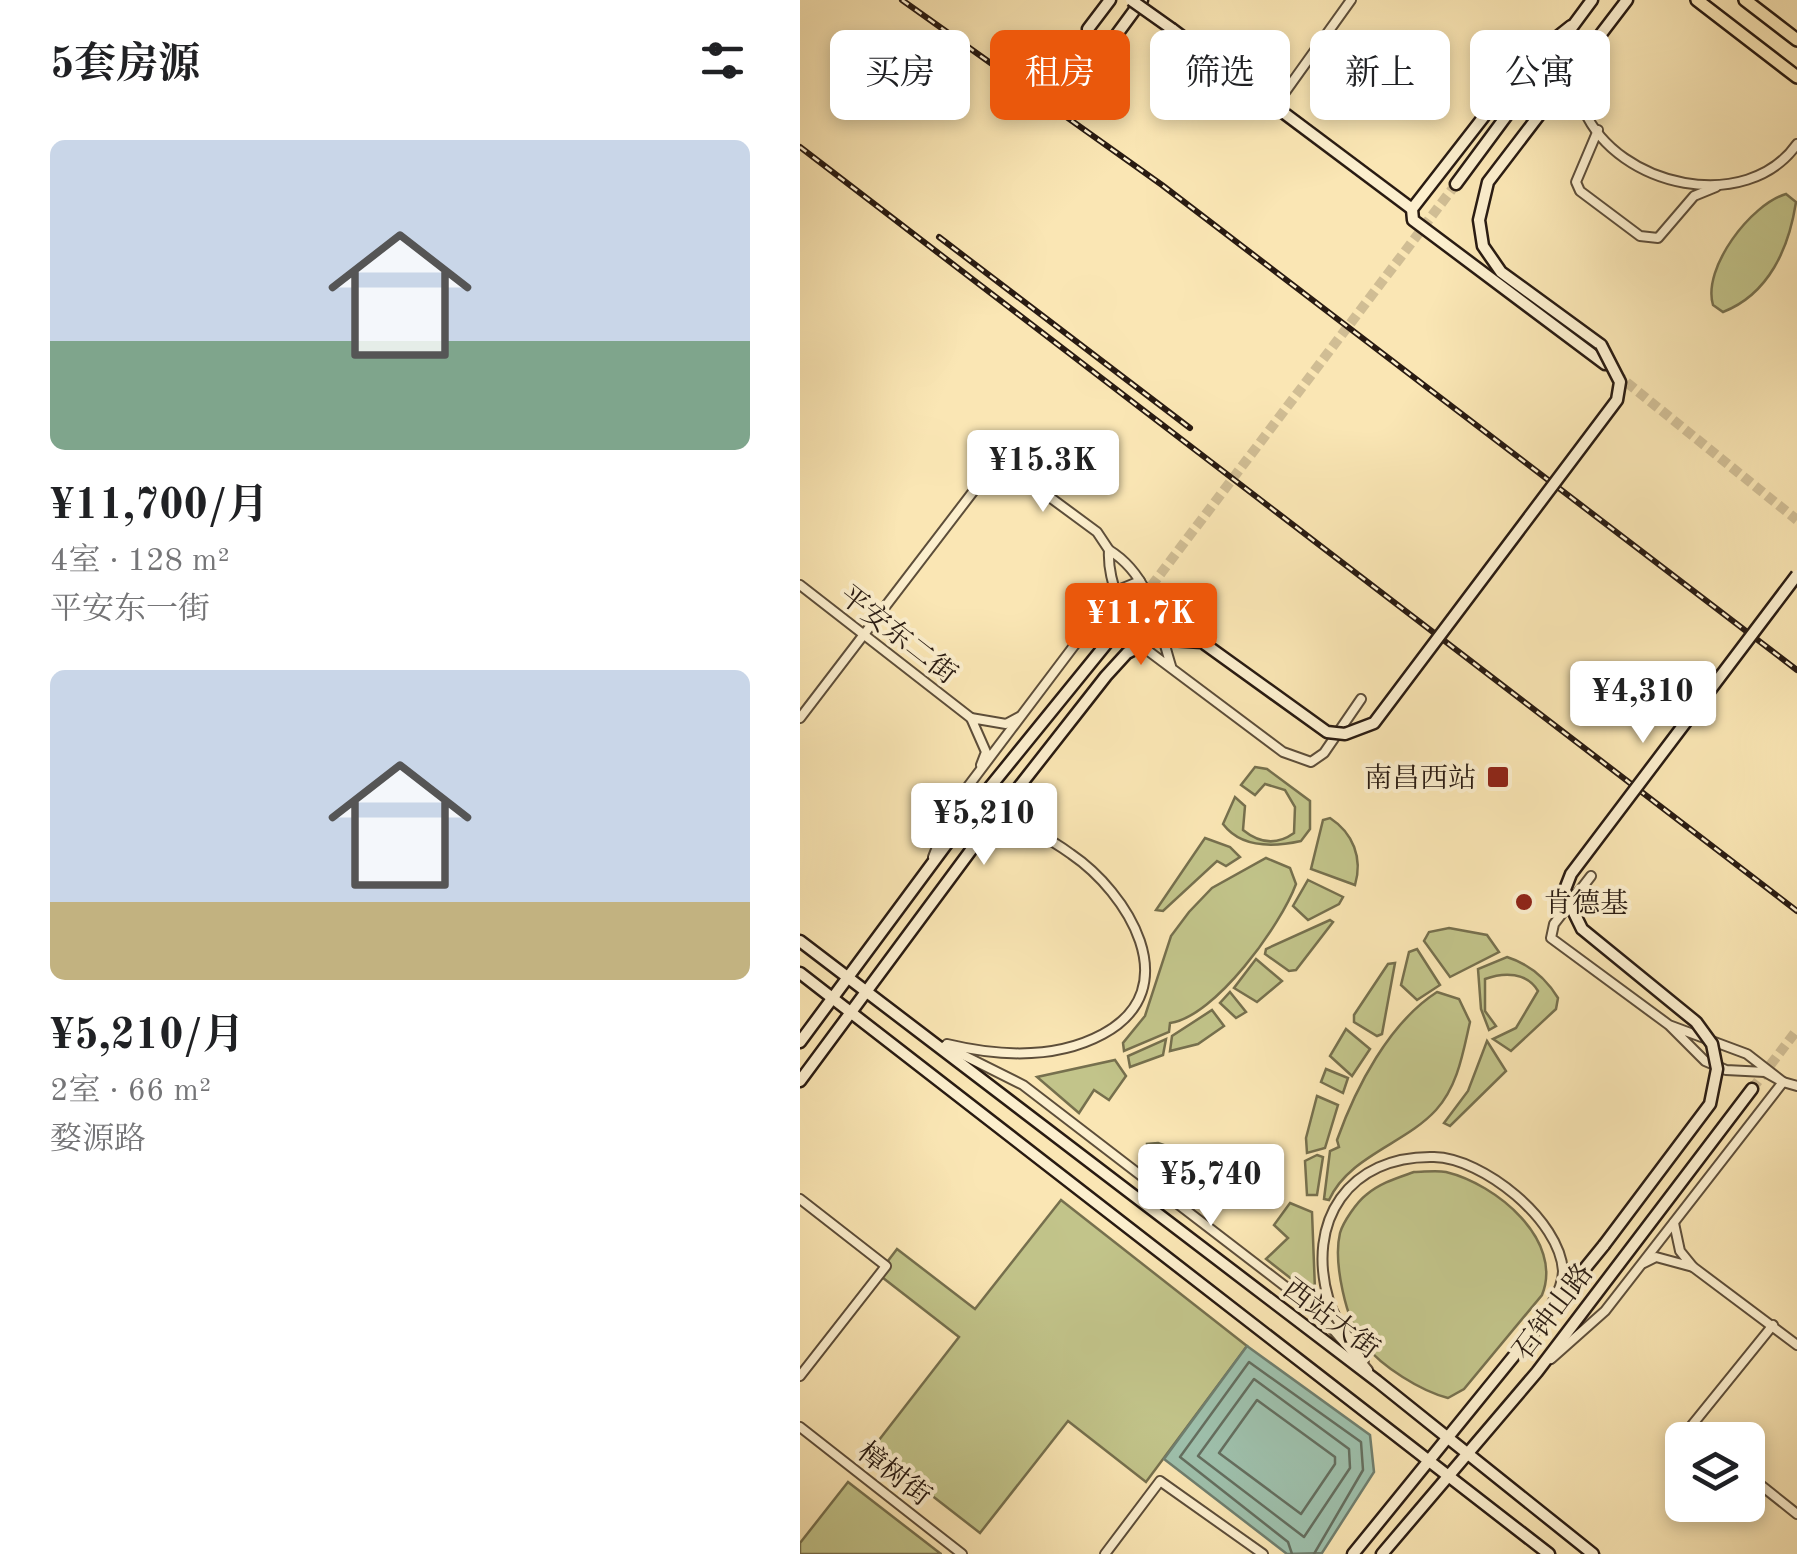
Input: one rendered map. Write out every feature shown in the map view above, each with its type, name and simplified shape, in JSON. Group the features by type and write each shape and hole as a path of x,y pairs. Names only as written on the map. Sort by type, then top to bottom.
{"main road":[{"path":"1696,0 1797,77"},
{"path":"1745,0 1797,40"}],"street":[{"path":"1088,28 1110,0"},
{"path":"1131,0 1172,30"},
{"path":"1120,30 1142,0"},
{"path":"1290,84 1351,0"},
{"path":"1456,184 1592,0"},
{"path":"1605,30 1628,0"},
{"path":"1571,26 1526,60 1412,209 1413,220 1605,364"},
{"path":"1290,120 1412,209"},
{"path":"800,1081 997,815 1126,653 1154,639 1202,642 1327,732 1345,734 1374,723 1617,400 1620,382 1601,345 1500,272 1484,246 1479,220 1488,182 1535,120"},
{"path":"1591,120 1638,166 1692,185 1757,178 1781,166 1797,144"},
{"path":"1598,130 1576,182 1580,191 1640,236 1658,238 1694,196 1720,185"},
{"path":"800,718 998,458 1097,532 1109,550 1126,560 1153,606 1171,666"},
{"path":"1109,550 1108,568 1129,627 1143,647 1299,760 1311,762 1324,753 1361,700"},
{"path":"1549,1310 1604,1245 1710,1104 1717,1069 1712,1044 1696,1022 1582,930 1564,892 1571,874 1797,575"},
{"path":"929,866 954,805 1118,590 1140,581"},
{"name":"平安东二街","path":"800,585 972,718"},
{"path":"800,1042 929,866 1124,622"},
{"path":"972,718 1006,724 1022,716"},
{"path":"972,718 986,752 978,774"},
{"path":"932,1040 992,1054 1032,1053 1080,1044 1105,1034 1122,1019 1141,985 1145,960 1138,930 1126,906 1097,872 1030,831 1006,832 974,848"},
{"path":"1591,876 1554,924 1551,938 1669,1026 1705,1061 1726,1070 1765,1072 1797,1086"},
{"name":"西站大街","path":"800,941 1377,1381 1594,1554"},
{"name":"西站大街","path":"800,973 1549,1554"},
{"path":"1669,1026 1748,1054 1783,1082"},
{"path":"932,1040 1023,1085 1193,1215 1316,1310 1377,1381"},
{"path":"1536,1372 1605,1311 1783,1082"},
{"name":"石钟山路","path":"1382,1554 1536,1372 1752,1089"},
{"path":"1377,1381 1329,1303 1324,1268 1326,1229 1334,1205 1354,1180 1378,1164 1435,1156 1458,1162 1492,1177 1538,1216 1563,1266 1562,1282 1549,1310"},
{"path":"800,1200 886,1266 800,1376"},
{"path":"1674,1220 1680,1252 1693,1267 1797,1344"},
{"path":"1640,1265 1656,1257 1693,1267"},
{"name":"石钟山路","path":"1353,1554 1549,1310"},
{"path":"1694,1422 1772,1325"},
{"name":"樟树街","path":"800,1427 962,1554"},
{"path":"1105,1554 1160,1481 1263,1554"},
{"path":"1765,1489 1797,1514"}],"green space":[{"path":"1786,194 1796,202 1788,236 1774,268 1753,294 1723,312 1713,305 1712,290 1722,256 1758,210"},
{"path":"1255,767 1267,769 1310,801 1310,829 1301,841 1248,842 1223,824 1235,797 1245,806 1243,830 1249,834 1274,841 1294,833 1295,807 1285,790 1265,784 1255,795 1241,785"},
{"path":"1330,818 1345,831 1354,847 1358,865 1355,885 1311,869 1323,820"},
{"path":"1205,838 1230,847 1240,857 1226,866 1217,861 1163,911 1156,910"},
{"path":"1266,858 1290,868 1296,884 1261,944 1207,1005 1170,1023 1169,1032 1124,1051 1123,1043 1145,1016 1171,936 1212,888"},
{"path":"1308,880 1343,897 1339,904 1308,920 1293,906"},
{"path":"1333,922 1296,970 1289,971 1265,954 1266,949"},
{"path":"1449,928 1487,935 1499,952 1450,977 1424,941 1429,932"},
{"path":"1417,949 1440,985 1417,1000 1401,985 1409,952"},
{"path":"1507,957 1536,973 1558,998 1556,1009 1511,1051 1493,1039 1516,1028 1538,991 1528,980 1514,975 1485,979 1485,1011 1496,1026 1489,1030 1481,1009 1478,969"},
{"path":"1256,959 1282,981 1257,1002 1234,988"},
{"path":"1395,963 1382,1034 1377,1036 1354,1022 1354,1015 1388,964"},
{"path":"1230,992 1246,1012 1236,1018 1220,1003"},
{"path":"1437,992 1459,999 1470,1022 1450,1090 1423,1122 1363,1161 1338,1185 1329,1200 1324,1199 1330,1151 1339,1147 1337,1140 1364,1078 1389,1038"},
{"path":"1212,1010 1224,1026 1198,1044 1170,1051 1172,1036"},
{"path":"1346,1029 1370,1049 1352,1076 1330,1056"},
{"path":"1166,1039 1163,1055 1130,1067 1128,1056"},
{"path":"1487,1041 1506,1071 1450,1126 1444,1123 1468,1091"},
{"path":"1115,1060 1126,1076 1109,1100 1094,1090 1079,1113 1037,1077"},
{"path":"1326,1069 1348,1078 1343,1093 1321,1082"},
{"path":"1317,1096 1338,1105 1325,1148 1307,1153 1306,1138"},
{"path":"1158,1143 1179,1151 1204,1170 1224,1197 1220,1206 1177,1181 1156,1161 1147,1144"},
{"path":"1317,1155 1323,1157 1317,1195 1307,1195 1305,1161"},
{"path":"1414,1172 1446,1172 1485,1189 1521,1217 1543,1254 1546,1274 1542,1295 1464,1389 1448,1398 1403,1377 1364,1344 1352,1321 1340,1275 1340,1233 1351,1212 1377,1187"},
{"path":"1061,1200 1247,1346 1146,1482 1068,1421 980,1533 872,1449 959,1337 878,1274 897,1249 975,1309"},
{"path":"1290,1203 1312,1212 1315,1290 1307,1291 1266,1259 1288,1238 1274,1225"},
{"path":"848,1482 941,1554 800,1554 800,1543"}],"water":[{"path":"1247,1346 1370,1435 1374,1472 1322,1553 1287,1554 1164,1459"}],"tunnel":[{"path":"1124,622 1456,184"},
{"path":"1615,373 1797,520"},
{"path":"1752,1089 1797,1030"}],"railway":[{"path":"902,0 1162,185 1797,670"},
{"path":"800,147 1797,911"},
{"path":"939,237 1190,428"}],"place":[{"name":"南昌西站","path":"1498,777"},
{"name":"肯德基","path":"1524,902"}]}
